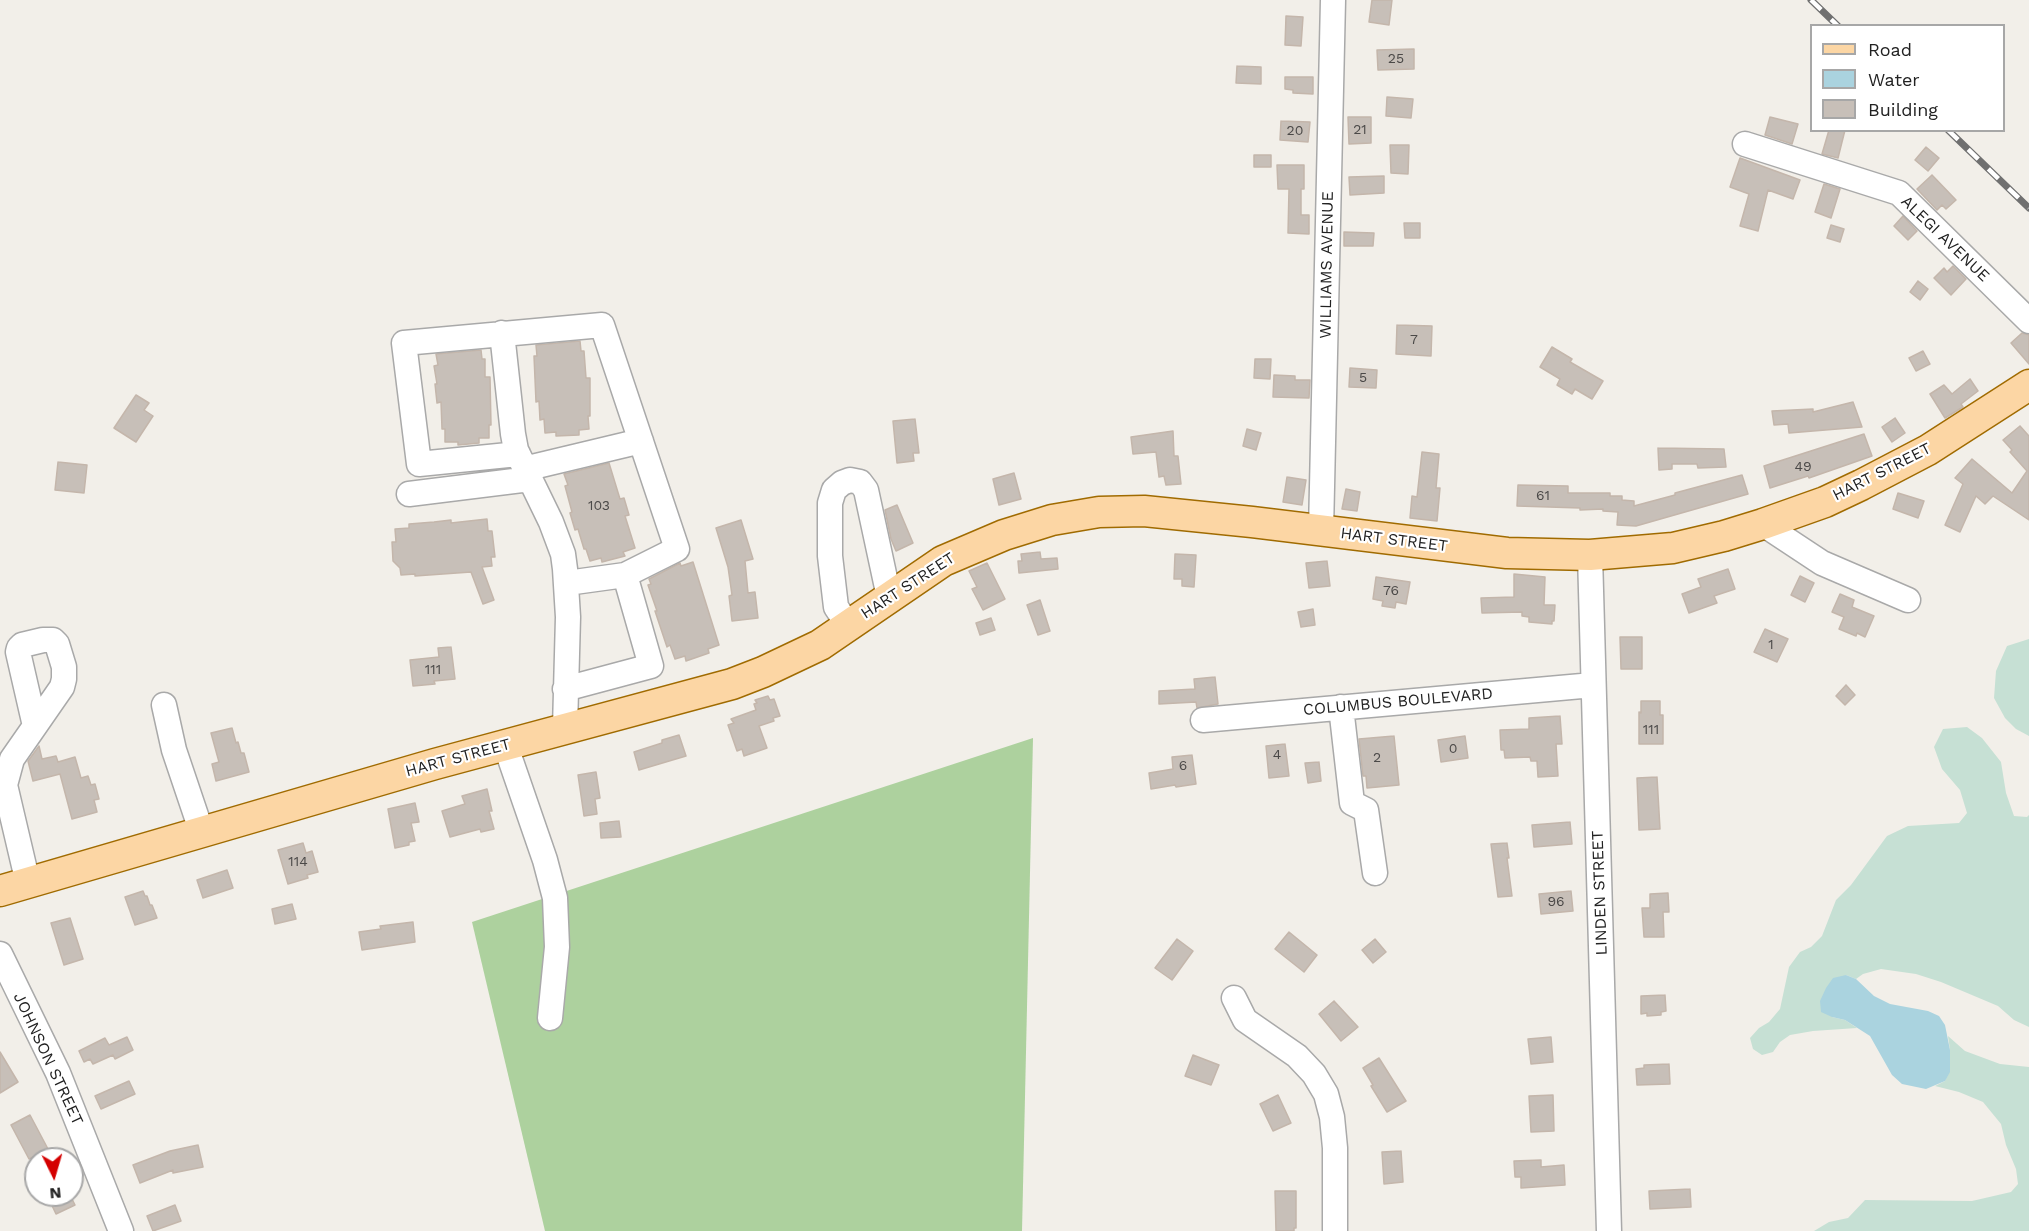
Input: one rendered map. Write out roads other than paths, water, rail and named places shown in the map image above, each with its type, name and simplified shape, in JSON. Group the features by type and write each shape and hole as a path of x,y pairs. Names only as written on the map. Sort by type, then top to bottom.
{"main road":[{"name":"HART STREET","path":"14,887 505,744 732,684 820,645 920,574 962,551 1028,527 1077,515 1122,511 1168,512 1477,551 1534,555 1590,555 1673,548 1763,524 1825,502 1902,465 2029,385"}],"street":[{"name":"WILLIAMS AVENUE","path":"1321,531 1333,0"},
{"name":"ALEGI AVENUE","path":"1745,144 1899,193 2029,321"},
{"path":"524,467 419,464 404,343 602,325 676,549 626,575 567,584"},
{"path":"502,333 513,434 524,467 558,538 567,584 565,728"},
{"path":"409,494 641,441"},
{"path":"848,625 836,607 830,556 831,503 834,490 850,480 860,482 866,490 889,597"},
{"path":"1763,524 1822,563 1908,600"},
{"name":"LINDEN STREET","path":"1590,555 1609,1231"},
{"path":"566,689 651,666 626,575"},
{"name":"COLUMBUS BOULEVARD","path":"1203,720 1593,685"},
{"path":"164,705 174,750 202,833"},
{"path":"1341,707 1352,803 1366,810 1375,873"},
{"path":"14,887 5,785 12,759 35,726"},
{"path":"505,744 545,860 555,898 557,947 550,1018"},
{"name":"JOHNSON STREET","path":"0,954 58,1073 121,1231"},
{"path":"1234,998 1245,1020 1297,1056 1314,1074 1326,1094 1332,1117 1335,1148 1335,1231"}],"water":[{"path":"1846,975 1856,979 1874,996 1890,1004 1928,1011 1939,1016 1945,1025 1950,1050 1950,1072 1945,1081 1926,1089 1902,1084 1892,1075 1870,1036 1845,1020 1821,1012 1820,1001 1826,988 1833,978"}],"railway":[{"path":"1811,0 1836,24"},
{"path":"1950,132 2029,208"}]}
